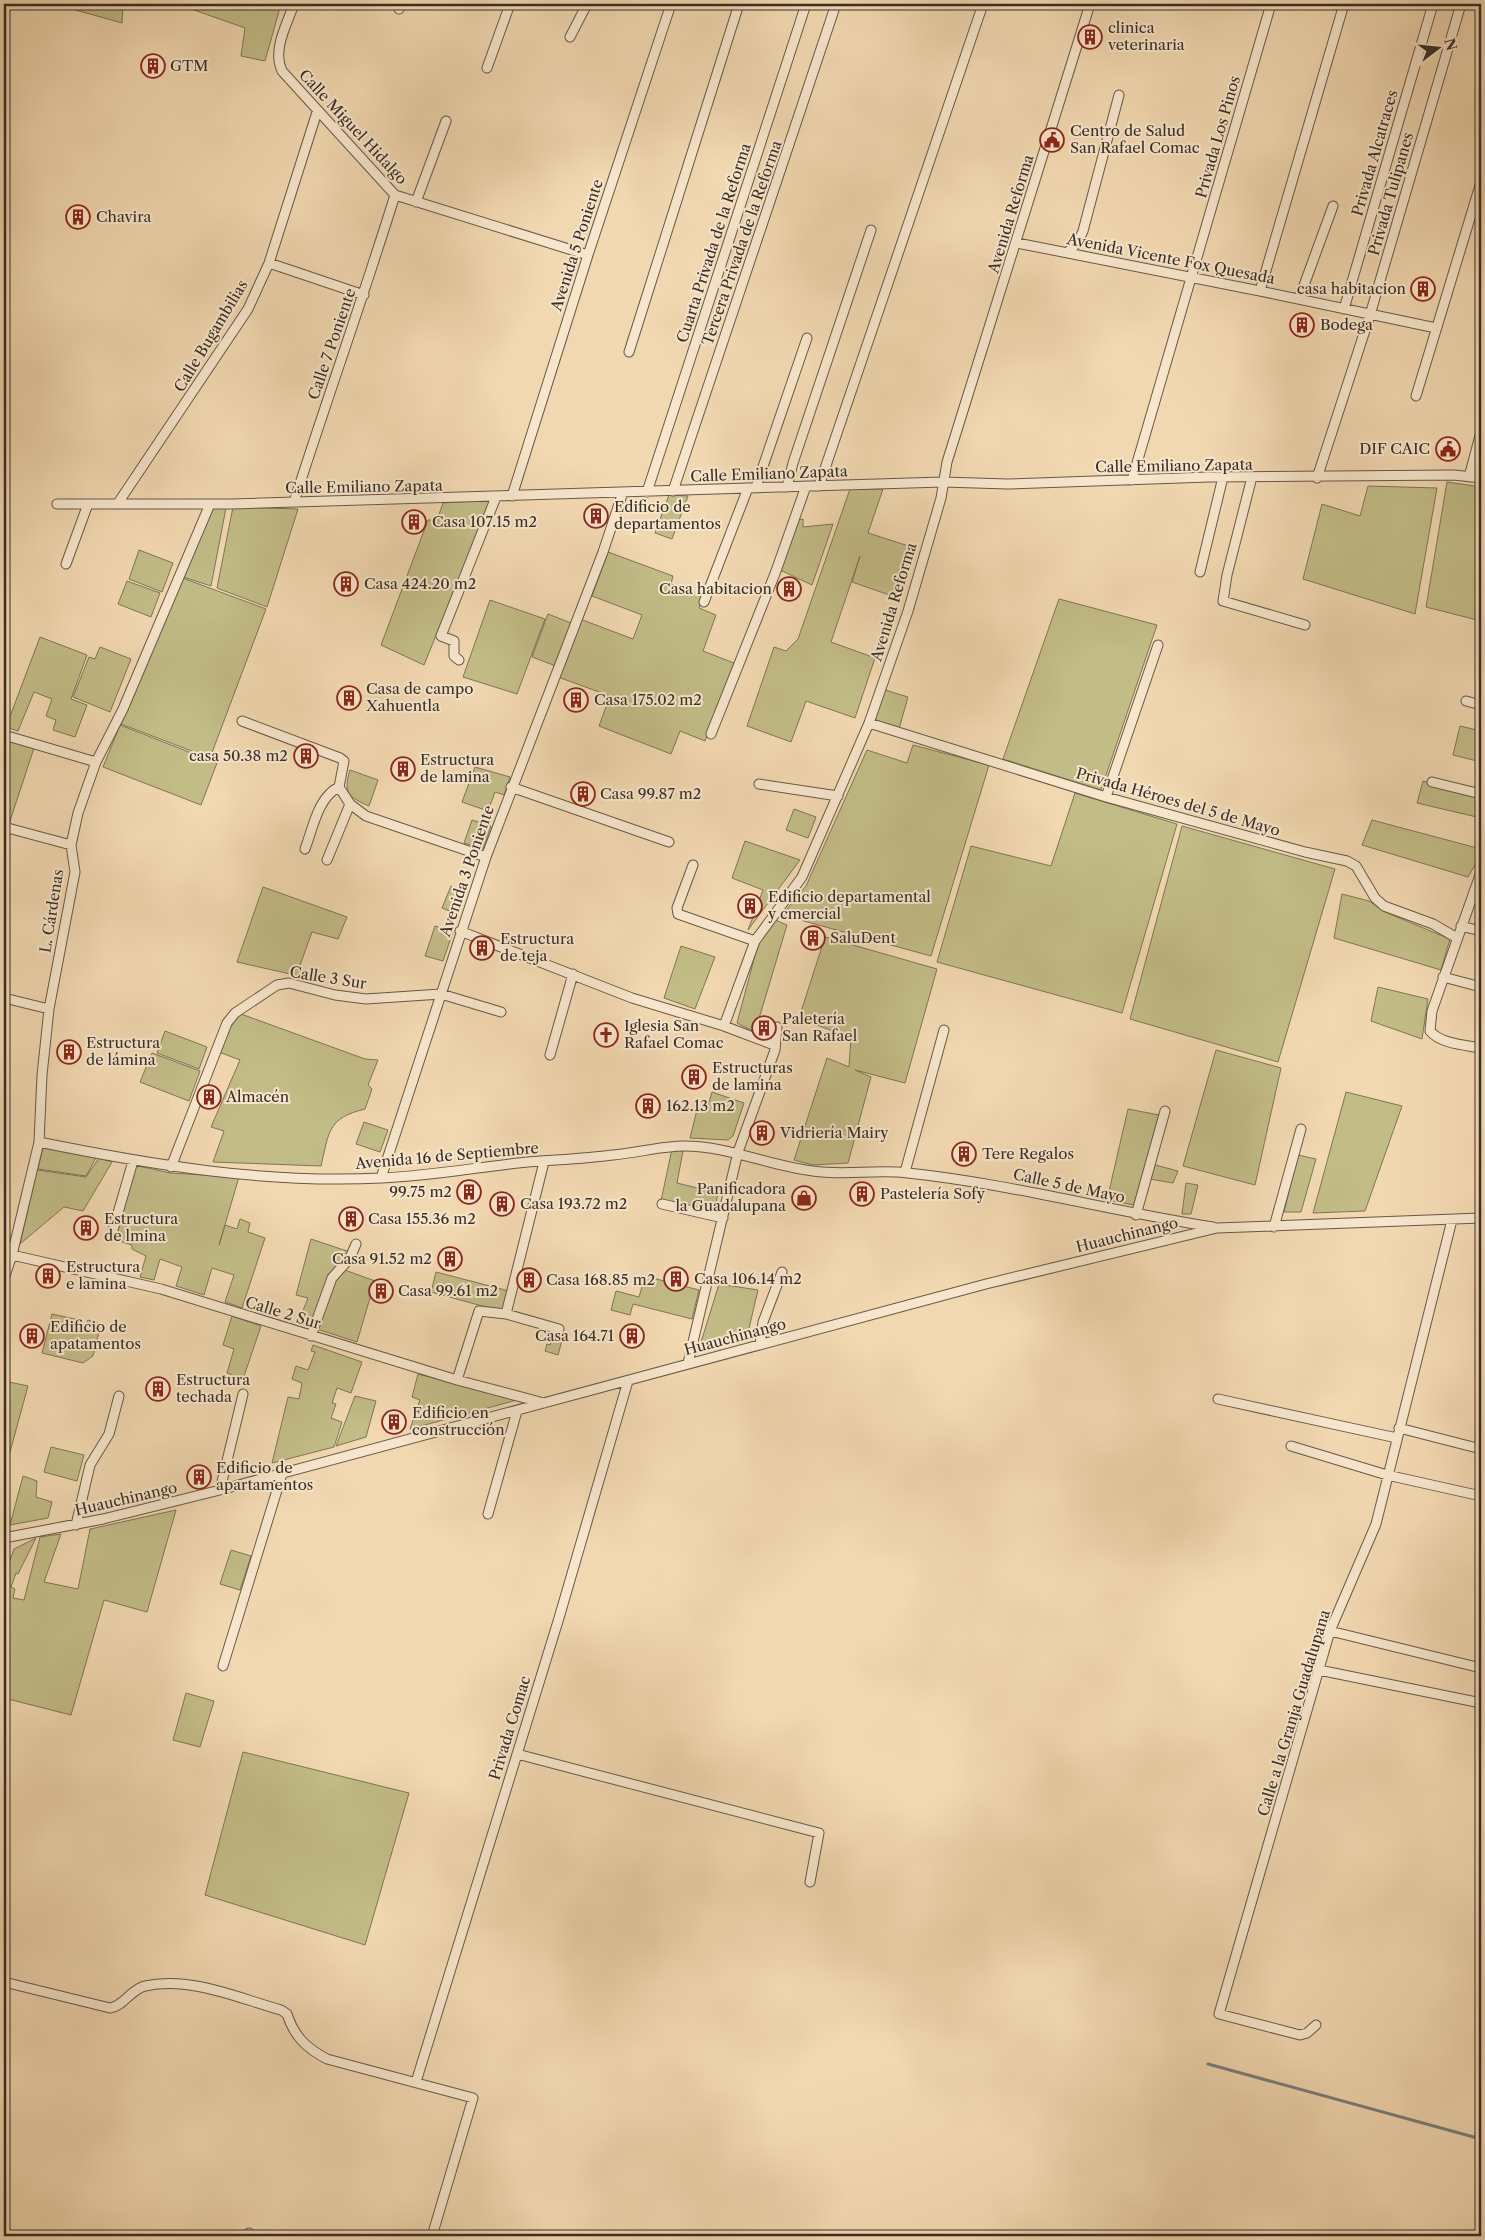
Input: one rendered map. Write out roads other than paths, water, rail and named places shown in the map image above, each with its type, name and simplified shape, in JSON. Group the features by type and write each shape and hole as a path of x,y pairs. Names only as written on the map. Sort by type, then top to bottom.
{"street":[{"name":"Calle Miguel Hidalgo","path":"294,4 278,52 278,62 282,71 317,112 394,195 588,255"},
{"path":"487,68 510,4"},
{"path":"570,37 587,4"},
{"name":"Avenida 5 Poniente","path":"512,496 588,255 672,4"},
{"path":"629,352 739,4"},
{"name":"Cuarta Privada de la Reforma","path":"647,492 806,4"},
{"name":"Tercera Privada de la Reforma","path":"673,491 836,4"},
{"path":"819,486 983,4"},
{"name":"Avenida Reforma","path":"724,1026 755,941 802,878 869,723 908,612 947,462 1017,243 1090,4"},
{"name":"Privada Los Pinos","path":"1132,480 1271,4"},
{"path":"1260,291 1344,4"},
{"name":"Privada Alcatraces","path":"1344,310 1433,4"},
{"name":"Privada Tulipanes","path":"1318,478 1370,315 1461,4"},
{"path":"1068,252 1078,242 1083,231 1119,95"},
{"name":"Calle Bugambilias","path":"118,504 248,309 269,263 317,112"},
{"path":"416,202 446,120"},
{"path":"1416,396 1481,182"},
{"name":"Calle 7 Poniente","path":"294,502 336,371 364,295 394,195"},
{"path":"1299,300 1333,206"},
{"path":"787,487 792,463 871,230"},
{"name":"Avenida Vicente Fox Quesada","path":"1017,243 1436,328"},
{"path":"269,263 364,295"},
{"path":"704,602 752,488 807,338"},
{"path":"1469,477 1481,432"},
{"name":"Calle Emiliano Zapata","path":"57,504 210,504 496,497 943,482 1008,484 1223,477 1318,478 1454,474 1481,478"},
{"path":"1200,572 1223,477"},
{"path":"1252,477 1222,601 1305,625"},
{"path":"711,734 776,570 806,486"},
{"name":"Avenida 3 Poniente","path":"381,1178 460,931 486,857 511,787 566,649 623,492"},
{"path":"459,660 454,656 454,641 441,636 496,497"},
{"path":"66,564 88,504"},
{"name":"L. Cárdenas","path":"4,1280 12,1255 39,1142 42,1075 49,1008 75,872 72,845 78,813 96,762 123,709 210,504"},
{"path":"1106,796 1158,645"},
{"path":"1466,701 1481,705"},
{"path":"242,721 344,761 339,787 330,792 324,800 305,849"},
{"name":"Privada Héroes del 5 de Mayo","path":"869,723 1106,796 1285,847 1347,861 1356,866 1375,898 1384,906 1433,924 1457,938"},
{"path":"4,736 96,762"},
{"path":"1432,782 1481,794"},
{"path":"759,784 838,796"},
{"path":"339,787 350,804 366,816 486,857"},
{"path":"511,787 669,842"},
{"path":"326,860 350,804"},
{"path":"4,827 72,845"},
{"path":"693,865 677,908 678,914 755,941"},
{"path":"1481,872 1432,1011 1430,1031 1434,1036 1442,1040 1481,1048"},
{"path":"1461,926 1481,931"},
{"path":"460,931 632,998 724,1026 774,1045"},
{"path":"550,1055 573,974"},
{"path":"1444,977 1481,987"},
{"name":"Calle 3 Sur","path":"171,1167 227,1023 235,1013 278,985 288,983 335,995 366,998 440,994 501,1012"},
{"path":"4,998 49,1008"},
{"path":"688,1363 738,1152 775,1050 777,1027"},
{"path":"905,1172 944,1030"},
{"path":"1136,1215 1166,1111"},
{"path":"1274,1227 1300,1128"},
{"name":"Avenida 16 de Septiembre","path":"39,1142 171,1167 304,1178 381,1178 682,1146 738,1152"},
{"name":"Calle 5 de Mayo","path":"738,1152 811,1171 847,1174 905,1172 1012,1187 1136,1215 1217,1228"},
{"path":"113,1230 133,1161"},
{"path":"506,1314 544,1162"},
{"path":"662,1204 723,1218"},
{"name":"Huauchinango","path":"4,1538 76,1525 220,1490 986,1284 1217,1228 1481,1218"},
{"name":"Calle a la Granja Guadalupana","path":"1316,2025 1307,2033 1300,2035 1219,2014 1330,1631 1376,1524 1452,1220"},
{"path":"311,1336 332,1278 350,1258 356,1244"},
{"path":"4,1262 12,1255"},
{"name":"Calle 2 Sur","path":"12,1255 161,1290 457,1380 544,1404"},
{"path":"760,1345 763,1322 782,1272"},
{"path":"457,1380 479,1310 506,1314 559,1329"},
{"name":"Privada Comac","path":"416,2082 517,1754 628,1381"},
{"path":"220,1490 243,1394"},
{"path":"76,1525 90,1465 109,1434 119,1396"},
{"path":"1218,1399 1397,1438"},
{"path":"488,1514 517,1411"},
{"path":"1399,1428 1481,1449"},
{"path":"1291,1446 1387,1475 1481,1496"},
{"path":"223,1666 282,1474"},
{"path":"1330,1631 1481,1668"},
{"path":"1319,1670 1481,1703"},
{"path":"517,1754 819,1833 810,1882"},
{"path":"4,1982 102,2007 117,2007 142,1987 188,1984 281,2010 287,2014 293,2032 312,2051 327,2059 473,2098 432,2236"}],"waterway":[{"path":"1208,2064 1481,2139"}],"place":[{"name":"clinica veterinaria","path":"1090,37"},
{"name":"GTM","path":"153,66"},
{"name":"Centro de Salud San Rafael Comac","path":"1052,140"},
{"name":"Chavira","path":"78,217"},
{"name":"casa habitacion","path":"1423,289"},
{"name":"Bodega","path":"1302,325"},
{"name":"DIF CAIC","path":"1448,449"},
{"name":"Edificio de departamentos","path":"596,516"},
{"name":"Casa 107.15 m2","path":"414,522"},
{"name":"Casa 424.20 m2","path":"346,584"},
{"name":"Casa habitacion","path":"789,589"},
{"name":"Casa de campo Xahuentla","path":"349,698"},
{"name":"Casa 175.02 m2","path":"576,700"},
{"name":"casa 50.38 m2","path":"306,756"},
{"name":"Estructura de lamina","path":"403,769"},
{"name":"Casa 99.87 m2","path":"583,794"},
{"name":"Edificio departamental y cmercial","path":"750,906"},
{"name":"SaluDent","path":"813,938"},
{"name":"Estructura de teja","path":"482,948"},
{"name":"Paletería San Rafael","path":"764,1028"},
{"name":"Iglesia San Rafael Comac","path":"606,1035"},
{"name":"Estructura de lámina","path":"69,1052"},
{"name":"Estructuras de lamina","path":"694,1077"},
{"name":"Almacén","path":"209,1097"},
{"name":"162.13 m2","path":"648,1106"},
{"name":"Vidriería Mairy","path":"762,1133"},
{"name":"Tere Regalos","path":"964,1154"},
{"name":"99.75 m2","path":"469,1192"},
{"name":"Pastelería Sofy","path":"862,1194"},
{"name":"Panificadora la Guadalupana","path":"804,1198"},
{"name":"Casa 193.72 m2","path":"502,1204"},
{"name":"Casa 155.36 m2","path":"351,1219"},
{"name":"Estructura de lmina","path":"86,1228"},
{"name":"Casa 91.52 m2","path":"450,1259"},
{"name":"Estructura e lamina","path":"48,1276"},
{"name":"Casa 106.14 m2","path":"676,1279"},
{"name":"Casa 168.85 m2","path":"529,1280"},
{"name":"Casa 99.61 m2","path":"381,1291"},
{"name":"Edificio de apatamentos","path":"32,1336"},
{"name":"Casa 164.71","path":"632,1336"},
{"name":"Estructura techada","path":"158,1389"},
{"name":"Edificio en construcción","path":"394,1422"},
{"name":"Edificio de apartamentos","path":"199,1477"}]}
